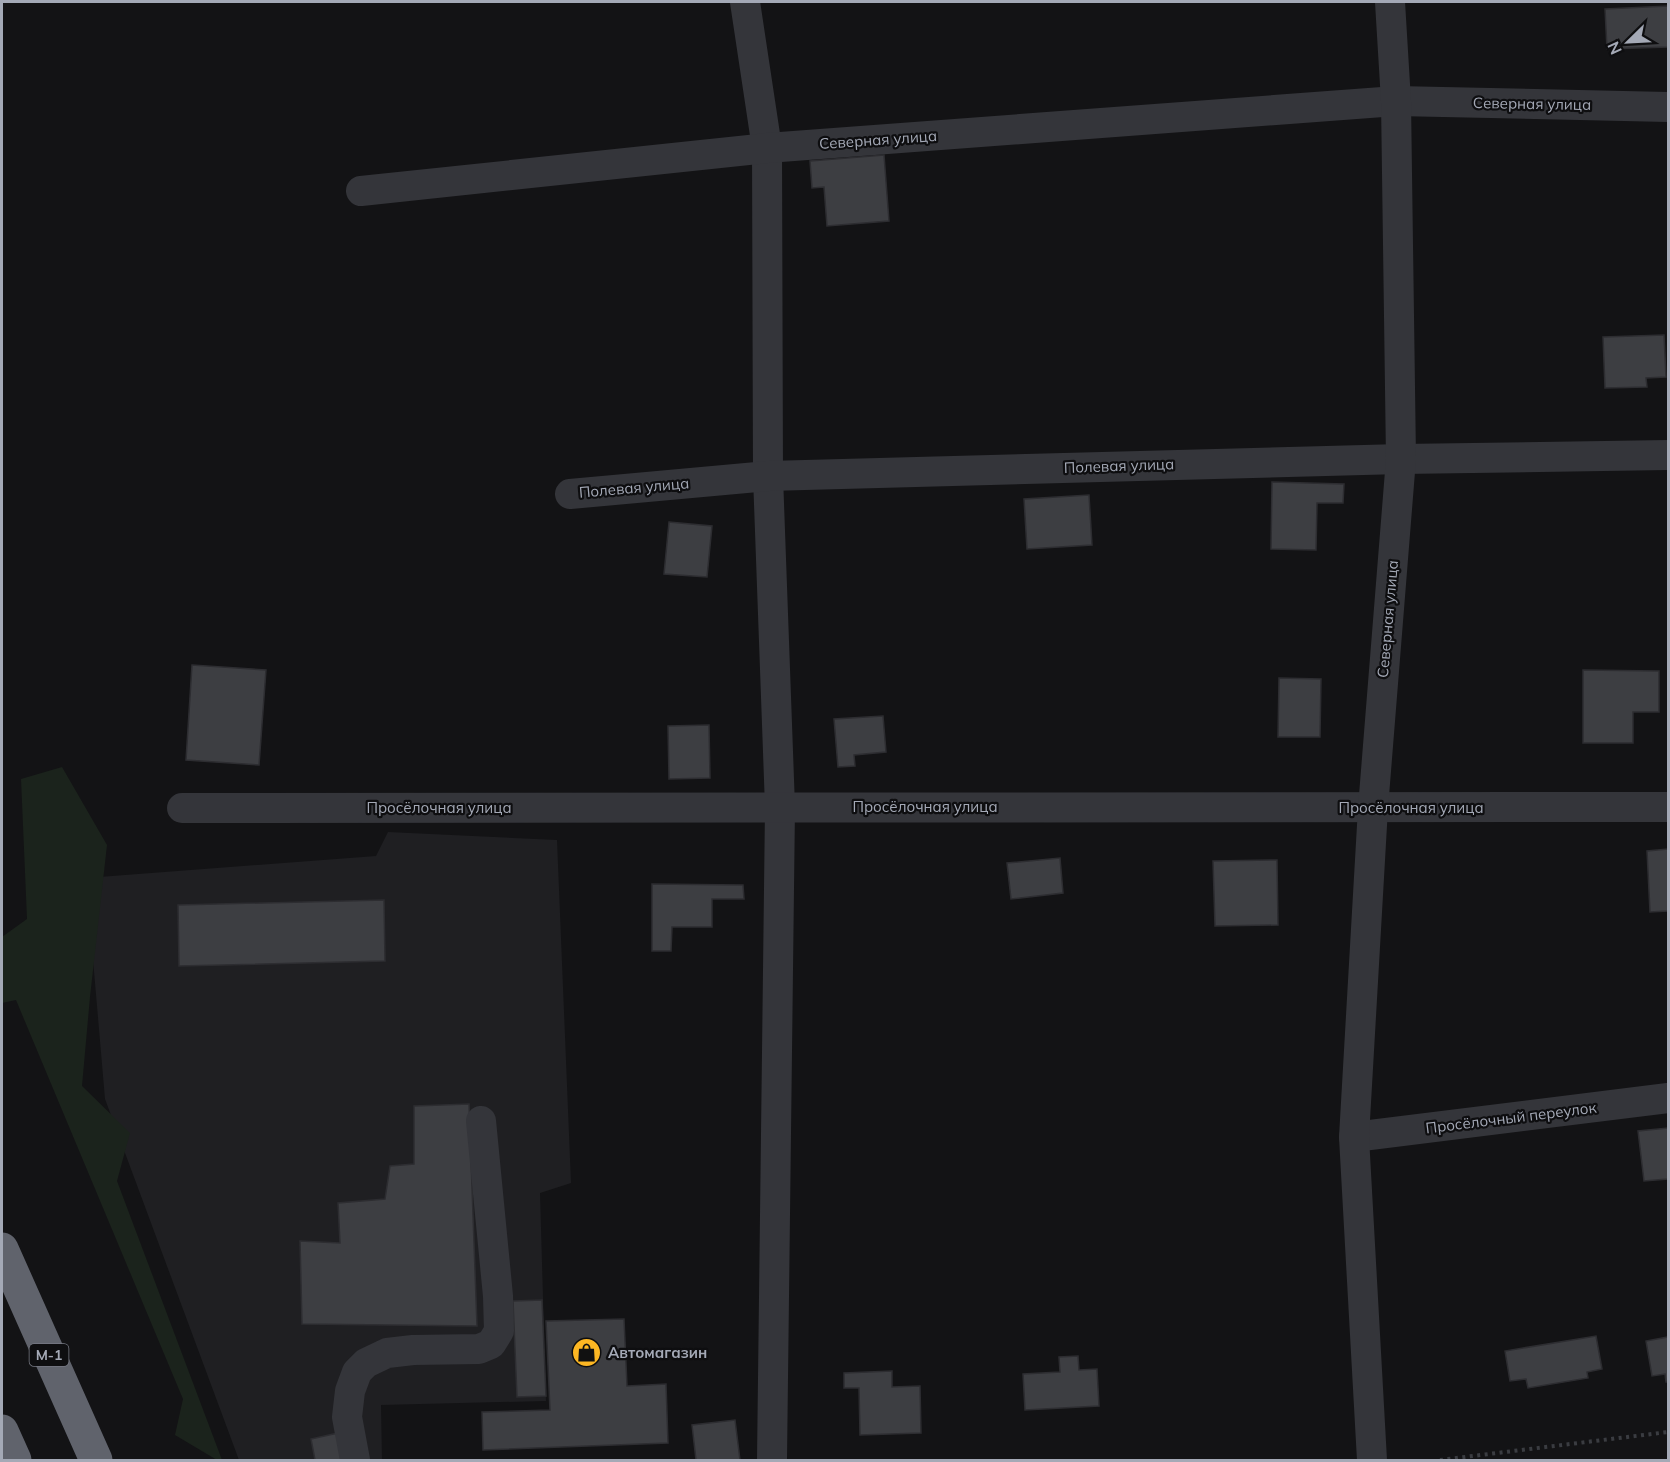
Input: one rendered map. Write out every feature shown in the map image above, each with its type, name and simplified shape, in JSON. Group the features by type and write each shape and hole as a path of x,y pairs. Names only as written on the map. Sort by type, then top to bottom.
{"highway":[{"name":"М-1","path":"2,1249 96,1461"},
{"path":"2,1431 15,1461"}],"street":[{"path":"745,2 767,148 768,476 780,807 772,1461"},
{"name":"Северная улица","path":"1372,1461 1354,1137 1373,808 1401,459 1396,101 1390,2"},
{"name":"Северная улица","path":"361,191 767,148 1396,101 1668,107"},
{"name":"Полевая улица","path":"570,494 768,476 1401,459 1668,455"},
{"name":"Просёлочная улица","path":"182,808 1668,807"},
{"name":"Просёлочный переулок","path":"1354,1137 1668,1098"},
{"path":"355,1461 347,1417 350,1391 357,1372 366,1363 387,1353 413,1350 479,1349 491,1344 499,1331 498,1296 481,1121"}],"path":[{"path":"1440,1461 1668,1432"}],"shaded area":[{"path":"62,767 107,845 82,1086 130,1133 117,1181 222,1460 217,1460 175,1435 183,1399 16,1000 2,1003 2,937 27,919 21,779"},
{"path":"388,832 557,840 571,1183 540,1193 546,1401 381,1405 382,1460 239,1460 105,1099 86,878 376,856"}],"building":[{"path":"1668,6 1668,47 1607,49 1605,9"},
{"path":"884,155 889,221 827,226 824,187 812,188 810,161"},
{"path":"1664,335 1666,377 1646,378 1647,387 1605,388 1603,337"},
{"path":"1272,482 1344,484 1343,503 1317,503 1316,550 1271,549"},
{"path":"1089,495 1092,545 1027,549 1024,499"},
{"path":"669,522 712,526 707,577 664,574"},
{"path":"192,665 266,670 259,765 186,760"},
{"path":"1583,670 1659,671 1659,712 1633,712 1633,743 1583,743"},
{"path":"1279,678 1321,679 1320,737 1278,737"},
{"path":"883,716 886,752 854,755 855,766 838,767 834,719"},
{"path":"709,725 710,778 669,779 668,726"},
{"path":"1668,849 1668,911 1650,912 1647,851"},
{"path":"1060,858 1063,893 1011,899 1007,863"},
{"path":"1277,860 1278,925 1215,926 1213,861"},
{"path":"652,884 743,885 744,899 712,899 712,927 672,927 671,951 652,951"},
{"path":"384,900 385,961 179,966 178,905"},
{"path":"469,1104 477,1326 302,1324 300,1241 340,1243 338,1203 385,1199 390,1166 414,1164 414,1106"},
{"path":"1668,1128 1668,1179 1644,1181 1638,1131"},
{"path":"542,1300 546,1396 517,1397 513,1301"},
{"name":"Автомагазин","path":"624,1319 627,1386 666,1384 668,1443 483,1450 482,1412 550,1410 546,1321"},
{"path":"1596,1336 1602,1369 1587,1372 1588,1378 1528,1388 1526,1379 1510,1381 1505,1351"},
{"path":"1668,1337 1668,1382 1666,1382 1665,1374 1652,1376 1646,1341"},
{"path":"1078,1356 1079,1370 1097,1369 1099,1406 1025,1410 1023,1374 1060,1372 1059,1357"},
{"path":"892,1371 892,1387 920,1386 921,1433 860,1435 859,1388 844,1388 844,1373"},
{"path":"735,1420 740,1460 696,1460 692,1425"},
{"path":"338,1433 344,1460 315,1460 311,1439"}],"place":[{"name":"Автомагазин","path":"587,1353"}]}
